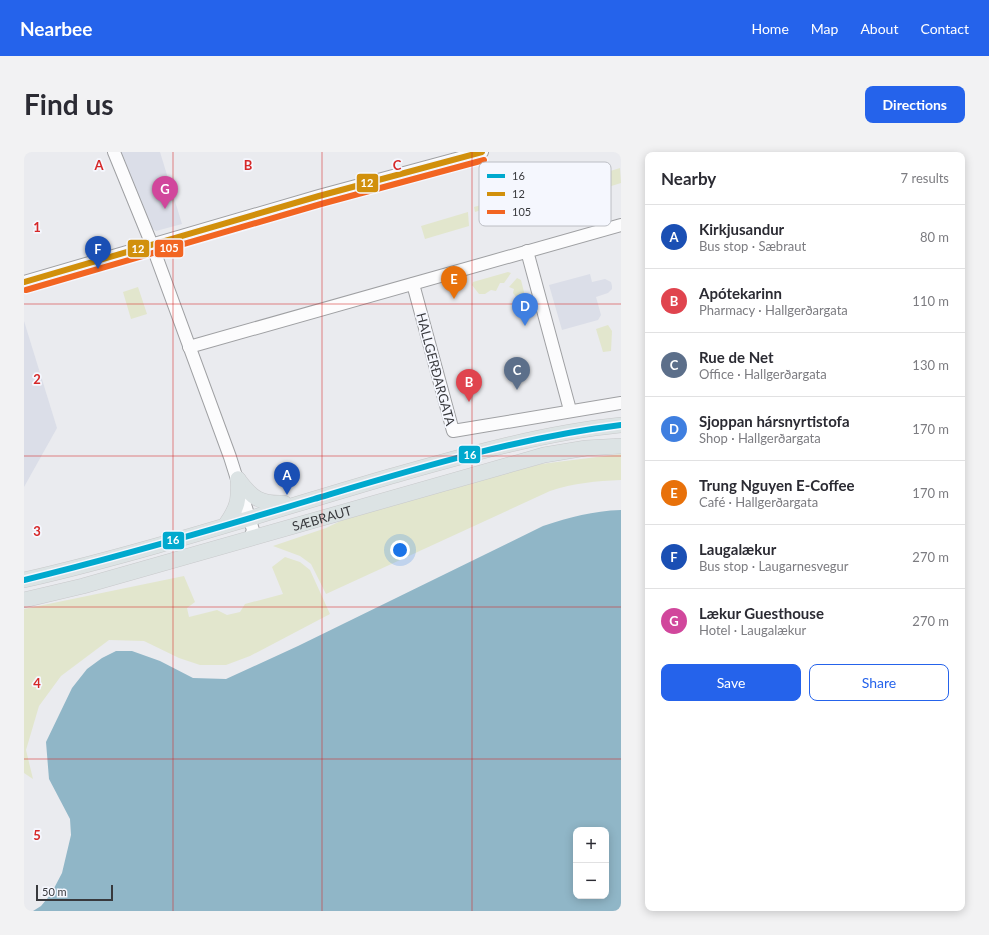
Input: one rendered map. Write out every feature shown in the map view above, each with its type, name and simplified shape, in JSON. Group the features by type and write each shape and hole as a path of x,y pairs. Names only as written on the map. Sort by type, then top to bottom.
{"main road":[{"name":"SÆBRAUT","path":"24,580 150,547 299,503 514,443 578,429 621,425"},
{"name":"SÆBRAUT","path":"24,600 83,586 544,455 586,448 621,446"},
{"path":"238,479 247,491 260,501 270,504 299,503"},
{"path":"226,524 236,509 239,500 238,479"}],"street":[{"path":"114,152 152,245 238,479 253,530 250,538"},
{"path":"24,282 319,196 482,152"},
{"path":"189,347 621,225"},
{"path":"527,251 570,410"},
{"name":"HALLGERÐARGATA","path":"413,284 453,431 570,410 621,403"}],"shaded area":[{"path":"117,152 160,152 182,224 156,231 147,225"},
{"path":"590,274 592,282 605,279 611,282 612,289 608,293 596,297 601,315 598,320 562,330 549,285"},
{"path":"24,321 57,428 24,487"}],"green space":[{"path":"620,168 621,183 611,186 611,171"},
{"path":"479,206 479,211 475,212 474,207"},
{"path":"468,212 469,226 425,239 421,226"},
{"path":"508,272 511,273 504,283 500,283 496,291 491,290 485,294 479,294 472,285 473,282"},
{"path":"517,278 521,280 525,296 524,298 516,297 513,293 514,289 509,287"},
{"path":"138,287 147,314 131,319 123,292"},
{"path":"608,325 612,331 611,351 603,352 596,329"},
{"path":"621,454 621,480 585,483 550,491 326,594 311,564 300,556 273,546 326,528 353,515 489,476 541,464"},
{"path":"285,557 300,562 310,570 330,614 250,656 226,665 200,665 179,658 144,641 109,640 61,676 39,706 26,750 33,779 24,773 24,609 184,576 195,602 187,608 189,617 217,610 227,615 240,612 245,604 283,594 272,567"}],"water":[{"path":"621,510 621,911 33,911 41,906 51,894 62,873 71,835 70,819 49,779 46,742 72,688 87,669 102,658 116,651 132,651 160,661 193,678 226,679 298,646 543,526 582,515"}],"transit line":[{"name":"12","path":"24,282 319,196 482,152"},
{"name":"105","path":"26,290 321,204 484,160"},
{"name":"16","path":"24,580 242,521 390,477 504,446 621,425"}],"place":[{"name":"Lækur Guesthouse","path":"165,209"},
{"name":"Laugalækur","path":"98,269"},
{"name":"Trung Nguyen E-Coffee","path":"454,299"},
{"name":"Sjoppan hársnyrtistofa","path":"525,326"},
{"name":"Rue de Net","path":"517,390"},
{"name":"Apótekarinn","path":"469,402"},
{"name":"Kirkjusandur","path":"287,495"}]}
